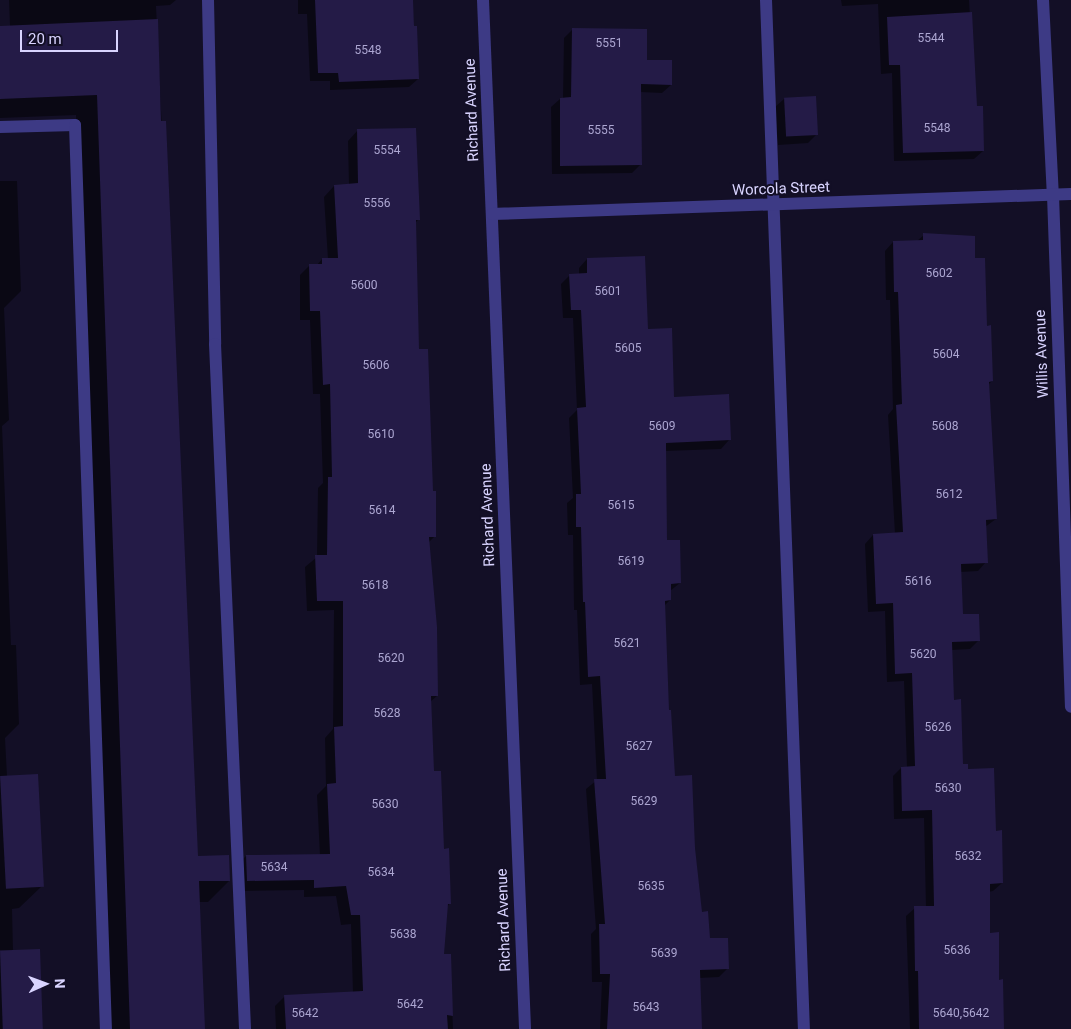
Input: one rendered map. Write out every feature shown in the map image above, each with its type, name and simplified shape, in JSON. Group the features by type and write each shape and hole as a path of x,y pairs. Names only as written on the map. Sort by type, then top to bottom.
{"street":[{"path":"208,0 215,344 245,1029"},
{"name":"Richard Avenue","path":"484,0 525,1029"},
{"path":"766,0 804,1029"},
{"name":"Willis Avenue","path":"1043,0 1071,707"},
{"path":"0,127 75,125 106,1029"},
{"name":"Worcola Street","path":"492,214 773,206 1071,194"}],"building":[{"path":"315,0 413,0 414,26 417,26 419,79 339,82 338,73 318,73"},
{"path":"972,12 977,106 983,106 984,151 903,153 900,65 889,65 887,17"},
{"path":"158,19 161,121 166,121 198,856 229,855 230,881 199,881 205,1029 130,1029 97,95 0,99 0,26"},
{"path":"572,28 647,29 647,60 672,60 672,85 641,84 642,165 560,166 560,98 571,97"},
{"path":"816,96 818,135 786,137 784,98"},
{"path":"416,128 420,220 416,220 419,349 428,349 433,491 436,491 436,537 429,537 437,627 438,696 431,696 434,771 441,771 444,849 449,848 451,904 448,904 444,954 451,954 453,1016 447,1015 448,1029 286,1029 284,995 363,991 360,915 351,915 346,886 314,888 314,880 247,881 246,855 330,854 327,784 336,783 334,727 343,726 343,601 317,601 315,555 327,555 328,477 332,477 330,384 323,385 320,311 310,311 309,264 322,264 322,258 338,258 334,185 358,183 357,129"},
{"path":"923,233 975,236 975,258 985,258 987,326 991,325 993,381 989,382 997,519 986,520 988,563 961,564 963,614 979,614 980,641 952,642 954,700 961,699 963,764 968,764 968,769 994,768 996,831 1002,830 1003,883 990,884 990,933 999,932 999,980 1003,979 1004,1029 919,1029 918,971 915,971 914,906 934,906 932,810 902,811 901,767 915,766 912,673 895,674 893,603 876,604 873,534 903,532 896,405 902,404 898,292 894,292 893,241 923,240"},
{"path":"645,256 648,329 672,328 674,397 729,394 731,440 666,443 667,540 680,540 681,583 671,584 671,600 665,601 669,710 671,710 675,776 692,775 695,848 702,912 708,911 710,938 728,938 729,969 700,970 702,1029 607,1029 610,974 600,974 599,924 605,924 594,779 606,779 600,676 588,677 581,527 576,527 576,494 581,494 577,408 586,407 581,310 571,310 569,274 587,273 587,258"},
{"path":"38,774 44,887 6,889 0,776"},
{"path":"40,949 43,1029 3,1029 0,950"}]}
